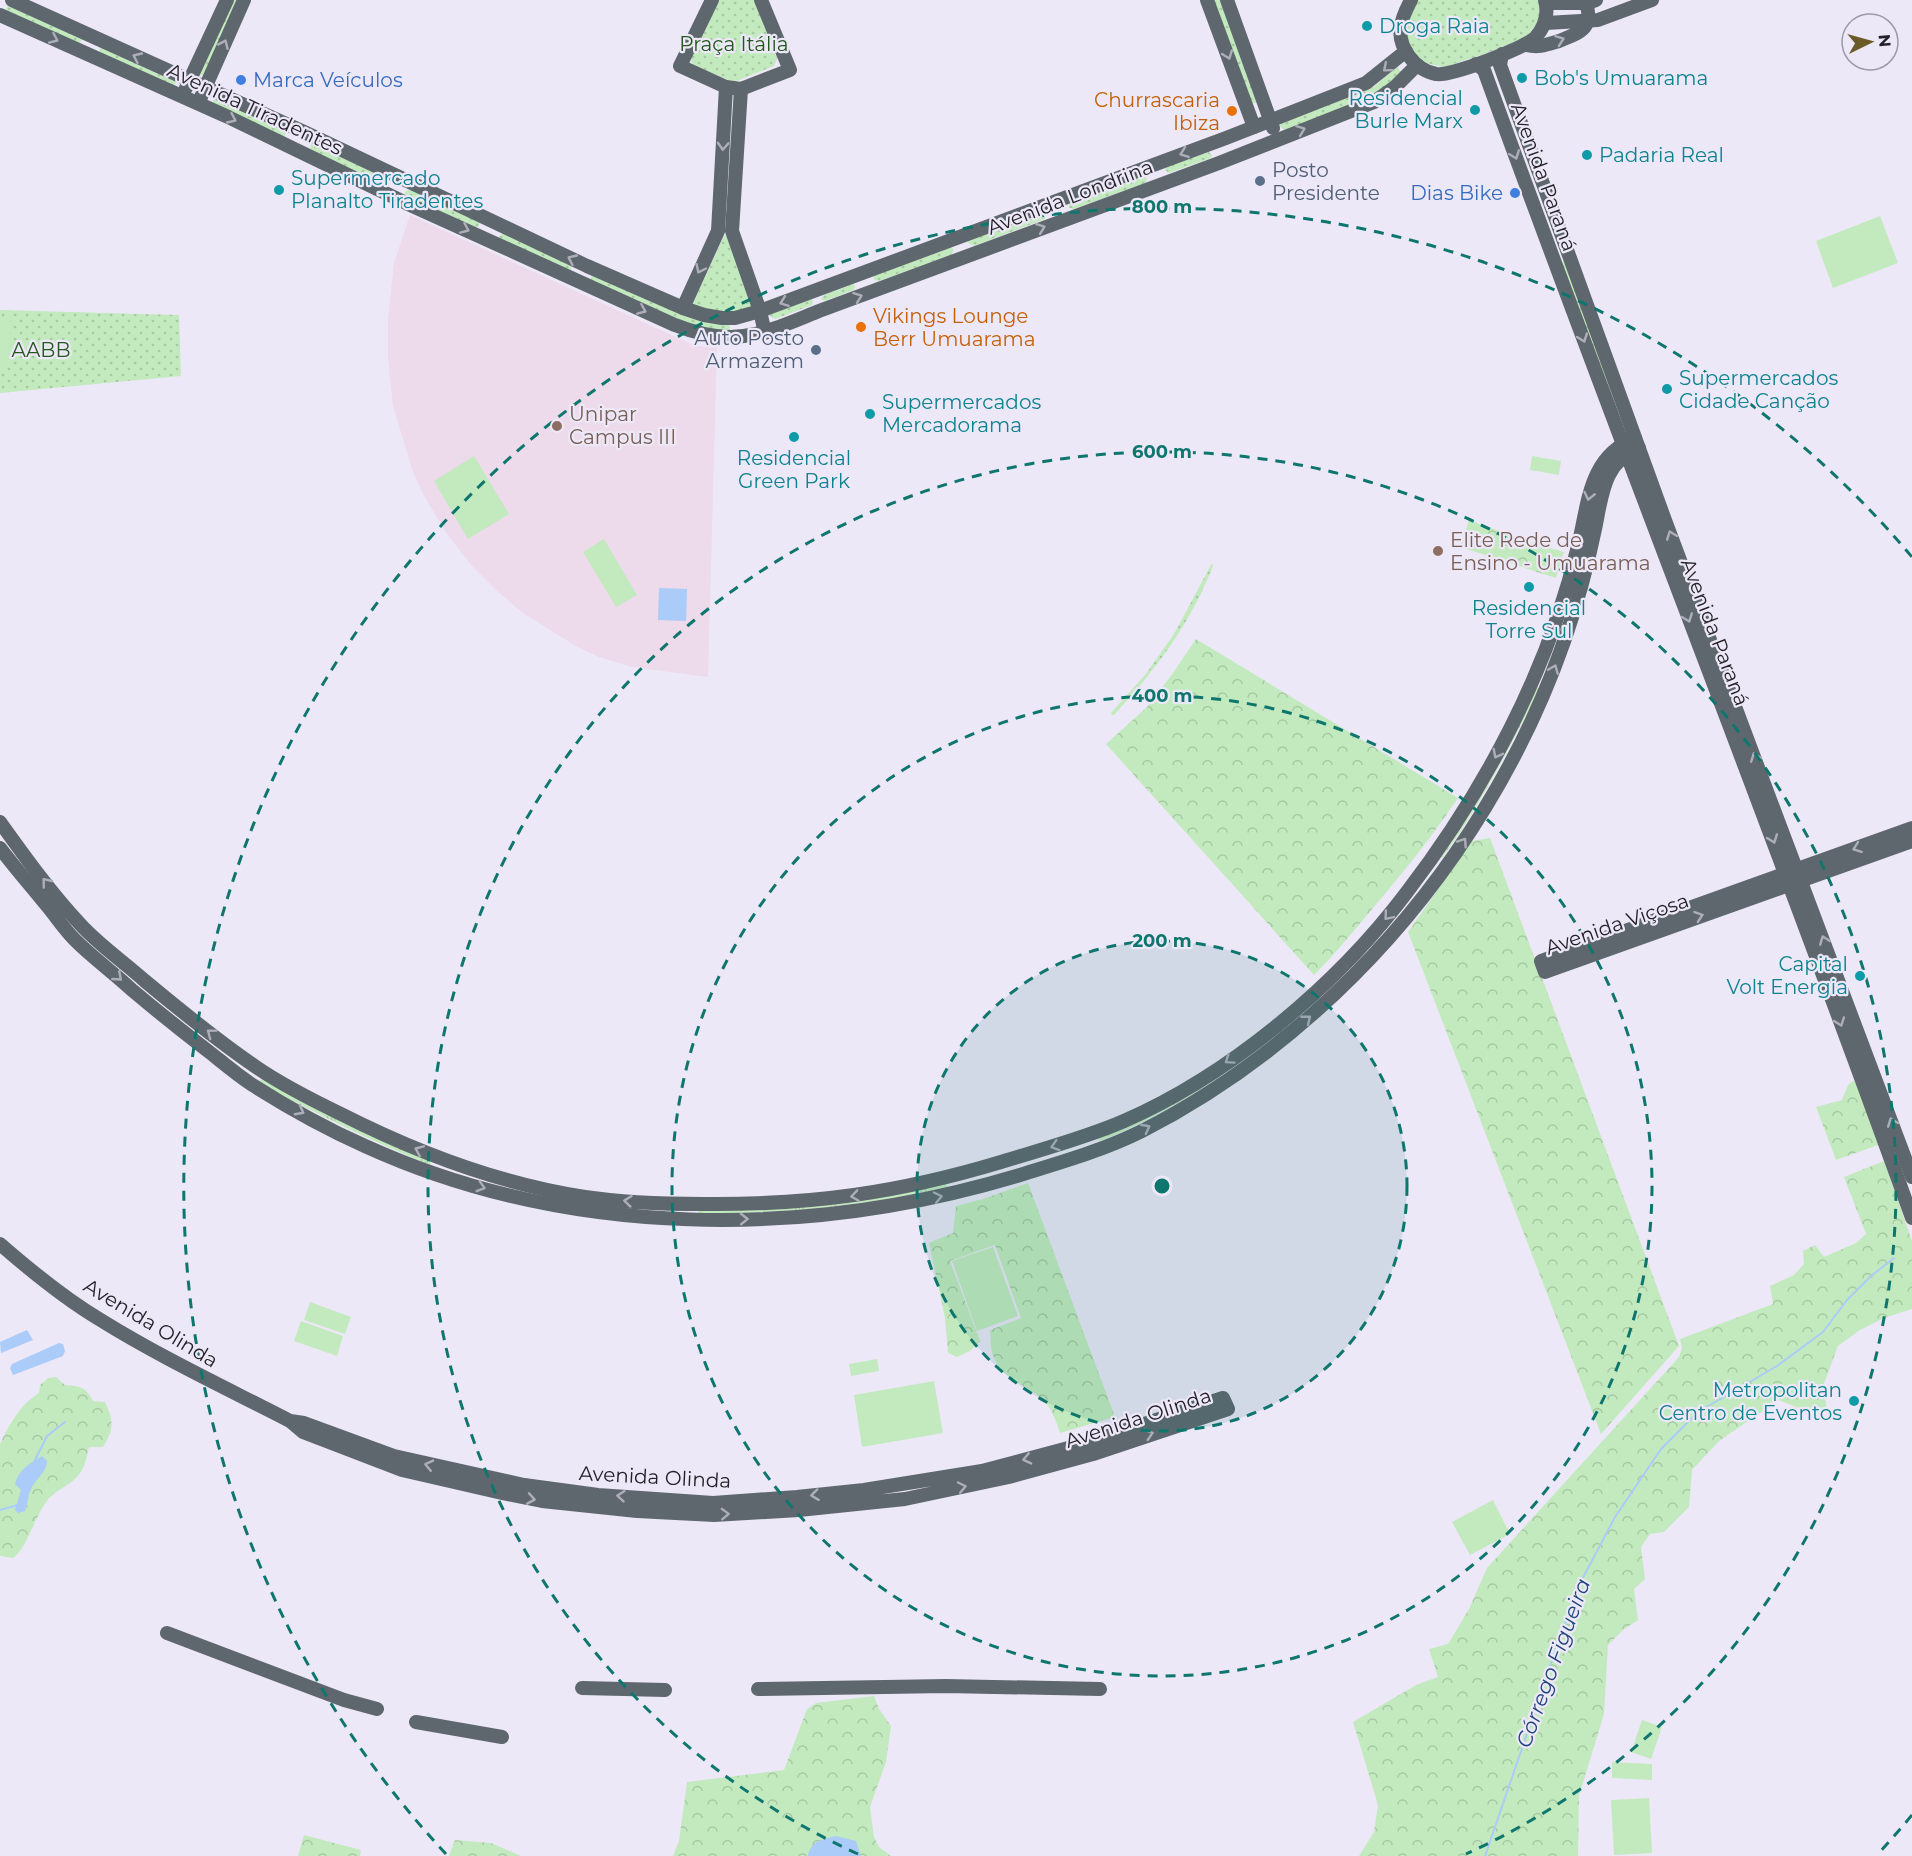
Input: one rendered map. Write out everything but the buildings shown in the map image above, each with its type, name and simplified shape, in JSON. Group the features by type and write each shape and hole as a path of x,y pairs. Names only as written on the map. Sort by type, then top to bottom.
{"street":[{"name":"Avenida Tiradentes","path":"12,0 304,132 587,266 683,308 722,318"},
{"path":"182,96 227,0"},
{"path":"198,104 244,0"},
{"path":"712,0 680,66 726,87 741,88 790,70 761,0"},
{"path":"1208,0 1254,127"},
{"path":"1227,0 1272,121 1273,128 1269,142"},
{"path":"1411,0 1400,28 1401,40 1406,51 1417,65 1427,71 1446,74 1526,45 1535,38 1546,23 1546,1 1589,1 1588,21 1578,34 1542,47 1526,45"},
{"path":"1546,23 1588,21 1653,0"},
{"name":"Avenida Tiradentes","path":"0,15 304,152 406,203 573,280 690,331 723,337"},
{"name":"Avenida Londrina","path":"722,318 735,318 760,311 1272,121 1366,83 1406,51"},
{"name":"Avenida Paraná","path":"1502,54 1500,65 1567,250 1631,446"},
{"name":"Avenida Paraná","path":"1476,64 1484,70 1552,256 1631,446 1794,877 1912,1177"},
{"name":"Avenida Londrina","path":"723,337 745,337 765,333 1219,163 1374,102 1395,87 1417,65"},
{"path":"726,87 725,231 760,311 765,333"},
{"path":"683,308 725,231 741,88"},
{"path":"1246,105 1259,104 1263,97"},
{"path":"1504,126 1519,120"},
{"path":"1219,163 1219,151 1226,138"},
{"path":"1552,256 1567,250"},
{"path":"814,291 819,311"},
{"path":"0,822 82,927 174,1005 258,1068 293,1089 360,1124 439,1158 583,1203 777,1204 904,1188 953,1176 1086,1136 1153,1107 1188,1088 1249,1047 1327,981 1388,916 1470,802 1534,679 1549,643 1565,596 1593,479 1602,462 1615,448 1631,446"},
{"path":"0,848 73,939 165,1017 249,1083 366,1147 434,1173 492,1191 583,1203 644,1216 744,1220 897,1206 972,1189 1093,1152 1145,1129 1214,1088 1250,1065 1311,1017 1388,939 1445,867 1476,822 1517,751 1566,640 1576,608 1606,482 1616,463 1631,446"},
{"name":"Avenida Viçosa","path":"1912,828 1794,877 1545,972 1541,961 1794,877 1912,841"},
{"path":"1432,857 1445,867"},
{"name":"Avenida Paraná","path":"1794,877 1912,1218"},
{"path":"434,1173 439,1158"},
{"name":"Avenida Olinda","path":"0,1244 23,1264 98,1318 174,1362 290,1421 303,1432 404,1465 542,1501 713,1503 797,1497 844,1498 905,1499 1009,1477 1093,1454 1228,1410 1223,1398 1039,1457 982,1471 844,1498"},
{"path":"167,1633 344,1700 377,1709"},
{"path":"758,1689 946,1686 1100,1689"},
{"path":"582,1688 665,1690"},
{"path":"416,1722 502,1737"}],"shaded area":[{"name":"Unipar Campus III","path":"410,215 689,343 717,348 708,677 632,667 599,657 574,645 523,613 498,592 471,565 447,534 423,494 413,472 393,406 388,359 388,320 394,263"}],"green space":[{"path":"234,0 241,0 206,77 199,74"},
{"name":"Praça Itália","path":"716,0 755,0 776,55 774,66 734,82 694,66 690,58"},
{"path":"1213,0 1222,0 1257,103 1251,103"},
{"path":"1416,0 1540,0 1539,20 1523,39 1444,67 1425,63 1412,53 1404,31"},
{"path":"9,4 83,37 83,39 79,43 9,13 6,9"},
{"path":"100,47 176,82 174,86 100,54"},
{"path":"1397,66 1401,72 1381,91 1365,99 1363,97 1362,92 1375,86"},
{"path":"1355,94 1358,102 1285,131 1280,126 1281,122"},
{"path":"216,99 287,131 284,137 213,104 213,100"},
{"path":"314,143 382,175 381,180 374,180 310,150 311,144"},
{"path":"1209,152 1212,155 1211,158 1169,173 1165,170 1166,167"},
{"path":"1142,175 1146,176 1145,183 1074,209 1069,208 1069,202"},
{"path":"408,190 480,222 478,227 406,197 405,192"},
{"path":"1045,211 1045,219 974,246 968,243 968,240"},
{"path":"1880,216 1898,263 1833,288 1816,241"},
{"path":"503,233 572,265 571,271 498,238"},
{"path":"728,234 752,307 722,315 692,305 724,236"},
{"path":"951,247 954,250 951,255 879,281 874,280 873,274"},
{"path":"1566,261 1627,432 1561,262"},
{"path":"592,274 728,325 730,332 699,329 591,281"},
{"path":"855,285 854,290 824,301 821,299 824,295"},
{"path":"811,298 812,305 775,319 770,316 771,313"},
{"name":"AABB","path":"0,310 179,315 181,376 0,393"},
{"path":"10,317 11,365 0,365 0,318"},
{"path":"474,456 509,514 468,539 434,481"},
{"path":"1532,456 1561,461 1559,475 1530,470"},
{"path":"1469,520 1564,552 1556,578 1460,547"},
{"path":"604,539 637,595 616,607 583,552"},
{"path":"1212,563 1213,566 1193,610 1176,638 1143,682 1112,715 1111,713 1145,675 1174,634"},
{"path":"1196,639 1458,798 1399,877 1314,975 1106,744 1147,707"},
{"path":"1536,687 1540,689 1494,775 1442,858 1438,855"},
{"path":"1490,838 1679,1346 1601,1434 1408,932 1472,841"},
{"path":"1294,1019 1296,1022 1202,1088 1127,1130 1100,1141 1098,1137"},
{"path":"262,1077 431,1160 430,1165 322,1116 259,1083"},
{"path":"1853,1081 1858,1083 1881,1144 1836,1160 1816,1107 1842,1100 1848,1085"},
{"path":"1884,1161 1912,1241 1912,1309 1884,1318 1860,1330 1838,1346 1823,1386 1827,1410 1815,1415 1779,1400 1719,1441 1692,1470 1689,1507 1664,1532 1650,1534 1641,1547 1645,1579 1634,1589 1638,1620 1623,1630 1608,1645 1604,1714 1579,1796 1578,1856 1359,1856 1374,1832 1378,1805 1353,1722 1416,1685 1438,1677 1429,1649 1448,1644 1469,1609 1487,1568 1679,1357 1682,1348 1680,1339 1773,1304 1770,1286 1794,1275 1804,1264 1803,1251 1815,1245 1824,1257 1856,1243 1866,1234 1844,1177"},
{"path":"946,1182 947,1187 916,1194 824,1208 698,1213 698,1208"},
{"path":"1028,1183 1115,1417 1060,1433 1046,1404 1003,1372 993,1355 990,1330 1021,1318 995,1245 950,1261 980,1341 970,1351 957,1357 948,1353 945,1318 929,1243 953,1233 956,1206"},
{"path":"993,1247 1018,1316 977,1331 952,1261"},
{"path":"310,1302 351,1317 345,1334 304,1320"},
{"path":"301,1321 343,1336 337,1356 294,1341"},
{"path":"877,1359 879,1371 851,1376 849,1364"},
{"path":"56,1377 65,1385 85,1390 93,1401 105,1402 112,1425 109,1435 103,1447 89,1447 79,1475 47,1501 18,1554 13,1558 0,1556 0,1444 16,1415 39,1393 40,1385 48,1378"},
{"path":"934,1381 943,1433 862,1447 854,1395"},
{"path":"1493,1500 1510,1534 1470,1555 1452,1522"},
{"path":"874,1696 879,1709 891,1726 886,1762 870,1807 874,1837 879,1847 891,1856 673,1856 679,1841 687,1782 784,1770 807,1709 816,1703"},
{"path":"1642,1720 1662,1727 1651,1759 1631,1752"},
{"path":"1612,1762 1652,1764 1652,1780 1612,1778"},
{"path":"1649,1798 1652,1853 1614,1855 1611,1800"},
{"path":"304,1835 361,1850 360,1856 298,1856"},
{"path":"455,1840 491,1843 521,1856 449,1856"}],"water":[{"path":"659,588 687,589 686,621 658,620"},
{"path":"27,1330 33,1340 1,1353 0,1342"},
{"path":"59,1343 63,1344 65,1351 63,1356 13,1375 10,1368 12,1364"},
{"path":"42,1456 47,1461 45,1468 31,1489 25,1511 18,1513 15,1510 21,1490 15,1484 19,1474 25,1467"},
{"path":"836,1836 856,1841 861,1856 808,1856 814,1844"}],"waterway":[{"name":"Córrego Figueira","path":"1485,1856 1576,1591 1615,1517 1661,1449 1698,1412 1777,1366 1823,1332 1847,1300 1871,1276 1894,1258"},
{"path":"34,1462 47,1436 65,1422"},
{"path":"0,1510 18,1505"}],"place":[{"name":"Droga Raia","path":"1367,26"},
{"name":"Bob's Umuarama","path":"1522,78"},
{"name":"Marca Veículos","path":"241,80"},
{"name":"Residencial Burle Marx","path":"1475,110"},
{"name":"Churrascaria Ibiza","path":"1232,111"},
{"name":"Padaria Real","path":"1587,155"},
{"name":"Posto Presidente","path":"1260,181"},
{"name":"Supermercado Planalto Tiradentes","path":"279,190"},
{"name":"Dias Bike","path":"1515,193"},
{"name":"Vikings Lounge Berr Umuarama","path":"861,327"},
{"name":"Auto Posto Armazem","path":"816,350"},
{"name":"Supermercados Cidade Canção","path":"1667,389"},
{"name":"Supermercados Mercadorama","path":"870,414"},
{"name":"Unipar Campus III","path":"557,426"},
{"name":"Residencial Green Park","path":"794,437"},
{"name":"Elite Rede de Ensino - Umuarama","path":"1438,551"},
{"name":"Residencial Torre Sul","path":"1529,587"},
{"name":"Capital Volt Energia","path":"1860,976"},
{"name":"Metropolitan Centro de Eventos","path":"1854,1401"}]}
